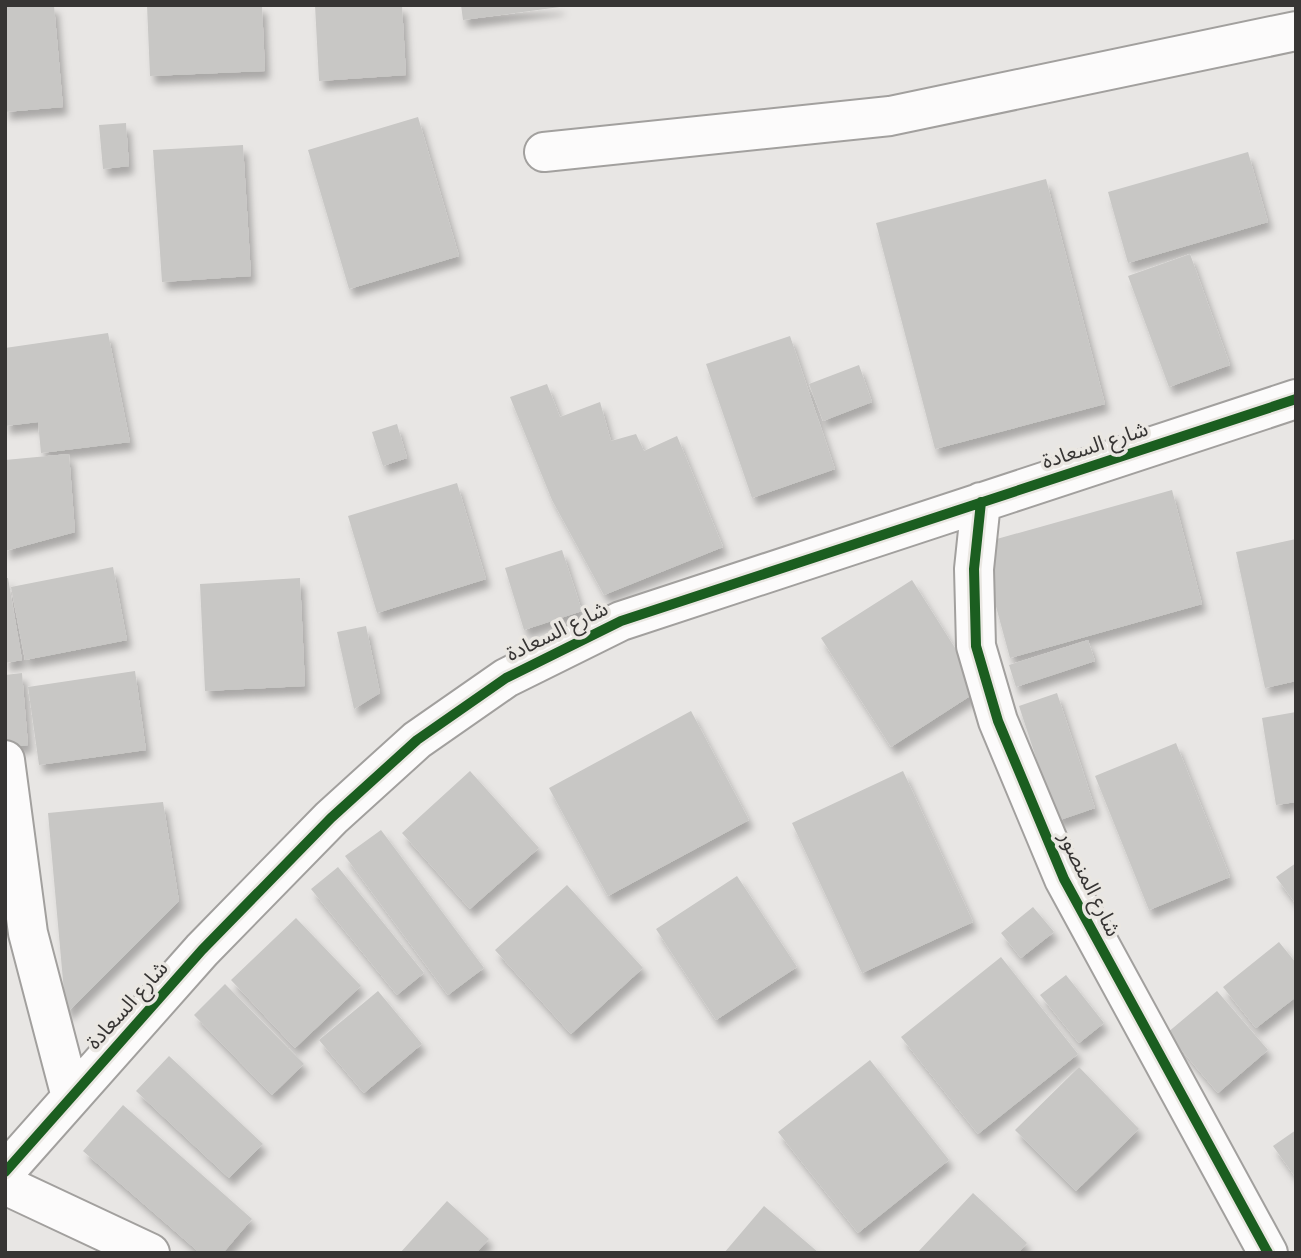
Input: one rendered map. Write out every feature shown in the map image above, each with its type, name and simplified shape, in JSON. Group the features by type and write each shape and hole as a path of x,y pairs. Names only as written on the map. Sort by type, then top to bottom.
{"street":[{"path":"544,152 890,116 1296,31"},
{"name":"شارع السعادة","path":"5,1172 202,950 331,818 417,740 506,678 621,621 1296,399"},
{"name":"شارع المنصور","path":"981,502 974,569 976,646 998,721 1027,795 1076,903 1268,1253"},
{"path":"5,760 28,933 71,1097"},
{"path":"5,1185 150,1253"}],"building":[{"path":"5,5 54,5 63,107 5,112"},
{"path":"147,5 262,5 265,71 150,76"},
{"path":"315,5 402,5 406,75 319,81"},
{"path":"461,5 560,5 560,7 463,20"},
{"path":"418,117 459,256 349,289 308,150"},
{"path":"126,123 129,166 103,169 99,125"},
{"path":"243,145 251,276 162,282 153,150"},
{"path":"1248,152 1268,222 1128,263 1108,192"},
{"path":"1046,179 1105,404 935,449 876,223"},
{"path":"1190,254 1230,365 1169,387 1128,276"},
{"path":"108,333 130,442 41,453 38,422 5,426 5,348"},
{"path":"790,336 835,469 752,498 706,364"},
{"path":"859,365 872,402 823,421 809,384"},
{"path":"547,384 560,417 600,402 611,441 636,434 644,451 677,436 723,547 604,595 552,500 510,397"},
{"path":"397,424 407,458 383,466 372,432"},
{"path":"69,454 75,532 5,551 5,460"},
{"path":"457,483 486,579 377,613 348,516"},
{"path":"1172,490 1202,604 1010,658 979,544"},
{"path":"1296,539 1296,681 1265,688 1236,552"},
{"path":"562,550 582,611 524,630 505,568"},
{"path":"113,567 127,640 25,660 11,587"},
{"path":"5,578 8,578 22,660 5,663"},
{"path":"300,578 305,686 205,691 200,584"},
{"path":"912,580 981,689 891,747 821,638"},
{"path":"366,626 380,693 354,709 337,632"},
{"path":"1088,640 1095,661 1016,687 1009,665"},
{"path":"135,671 146,750 39,765 28,687"},
{"path":"22,673 28,745 7,748 5,675"},
{"path":"1057,693 1095,808 1057,821 1019,706"},
{"path":"691,711 749,820 608,896 549,788"},
{"path":"1296,712 1296,802 1276,805 1262,718"},
{"path":"1176,743 1230,877 1149,910 1095,776"},
{"path":"470,771 539,848 470,909 402,833"},
{"path":"903,771 973,922 862,973 792,823"},
{"path":"163,802 179,901 66,1014 48,813"},
{"path":"381,830 484,968 448,995 345,856"},
{"path":"1296,863 1296,904 1276,877"},
{"path":"338,867 424,973 397,995 311,889"},
{"path":"737,876 797,967 716,1020 656,929"},
{"path":"567,885 643,968 571,1034 495,950"},
{"path":"1033,907 1054,932 1021,958 1001,933"},
{"path":"296,918 361,986 295,1048 231,980"},
{"path":"1279,942 1296,963 1296,997 1256,1028 1223,987"},
{"path":"1001,957 1078,1054 978,1134 901,1037"},
{"path":"1066,975 1104,1023 1079,1043 1040,995"},
{"path":"225,984 304,1064 272,1095 194,1015"},
{"path":"378,991 422,1044 364,1093 319,1040"},
{"path":"1217,991 1268,1050 1218,1093 1167,1033"},
{"path":"169,1056 263,1144 229,1178 136,1091"},
{"path":"870,1060 949,1160 858,1233 778,1132"},
{"path":"1079,1067 1139,1129 1076,1191 1015,1130"},
{"path":"123,1105 252,1219 223,1253 200,1253 83,1151"},
{"path":"1296,1130 1296,1178 1273,1146"},
{"path":"973,1193 1027,1243 1018,1253 917,1253"},
{"path":"447,1201 489,1239 476,1253 400,1253"},
{"path":"764,1206 819,1253 724,1253"}],"cycle path":[{"path":"5,1172 202,950 331,818 417,740 506,678 621,621 1296,399"},
{"path":"981,502 974,569 976,646 998,721 1064,879 1268,1253"}]}
